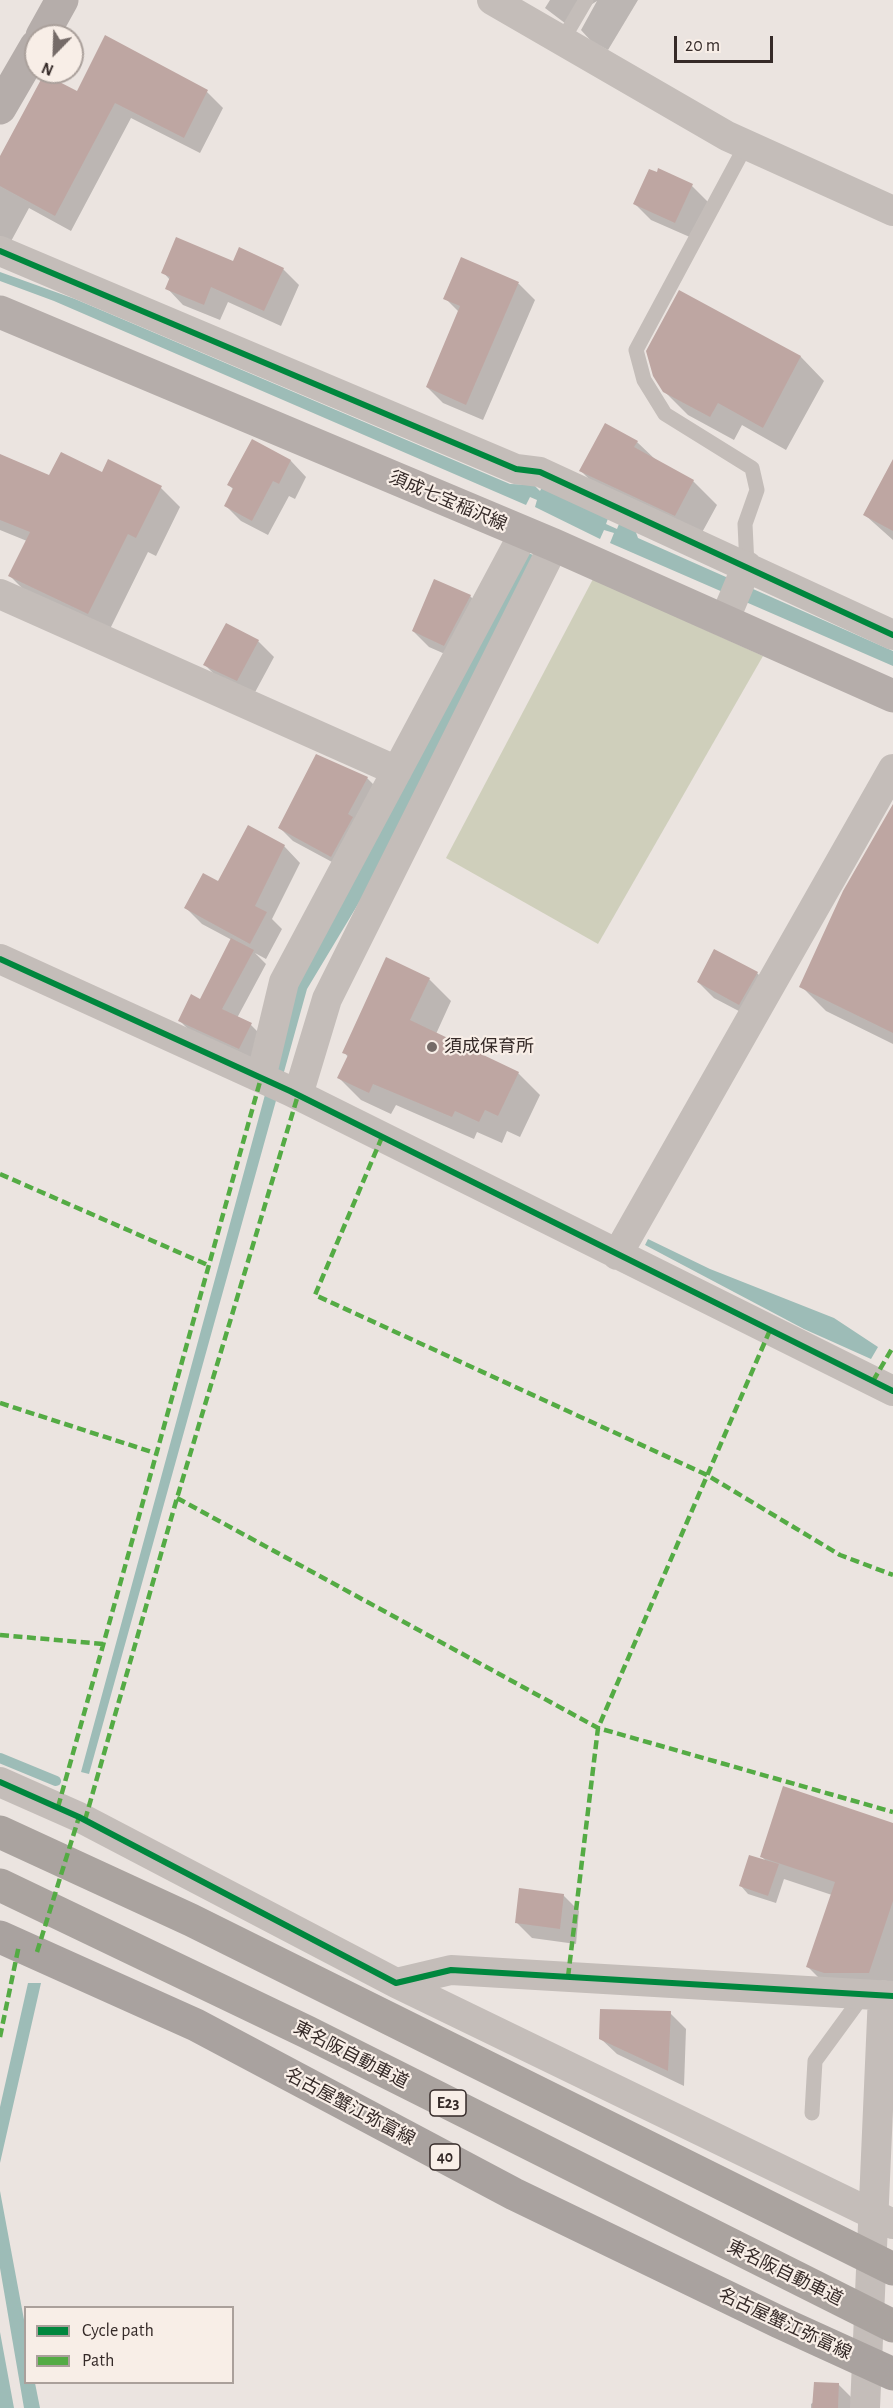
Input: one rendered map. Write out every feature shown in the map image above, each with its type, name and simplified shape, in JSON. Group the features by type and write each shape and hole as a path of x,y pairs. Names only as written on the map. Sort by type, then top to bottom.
{"highway":[{"path":"0,1832 308,1978 893,2269"},
{"name":"東名阪自動車道","path":"0,1885 307,2032 893,2326"}],"main road":[{"path":"48,24 61,0"},
{"path":"0,108 24,67"},
{"name":"須成七宝稲沢線","path":"0,312 524,533 728,611 893,696"},
{"name":"名古屋蟹江弥富線","path":"0,1937 196,2025 514,2194 880,2368"}],"street":[{"path":"492,0 746,145 893,211"},
{"path":"0,251 516,469 540,472 893,635"},
{"path":"279,1086 284,982 524,533"},
{"path":"279,1086 327,999 554,545"},
{"path":"728,611 746,569"},
{"path":"0,594 397,771"},
{"path":"617,1255 893,770"},
{"path":"0,959 279,1086 893,1391"},
{"path":"0,1782 80,1817 396,1983 882,2219"},
{"path":"396,1983 451,1970 880,1995 882,2219 880,2368 866,2408"}],"lane":[{"path":"562,41 586,0"},
{"path":"746,145 636,350 644,380 666,414 752,468 757,490 745,524 746,569"},
{"path":"812,2113 814,2061 880,1995"}],"green space":[{"path":"593,579 763,656 598,944 446,858"}],"water":[{"path":"0,272 75,299 510,484 534,485 540,491 544,483 610,513 606,524 617,529 621,519 633,524 638,538 893,651 893,666 610,543 614,533 604,530 600,539 535,507 537,500 530,497 526,505 54,301 0,281"},
{"path":"521,550 533,555 378,871 307,989 89,1774 81,1772 294,988"},
{"path":"648,1239 710,1269 834,1318 878,1347 871,1359 804,1329 645,1245"},
{"path":"28,1983 41,1983 0,2163 0,2107"},
{"path":"0,2191 24,2320 24,2384 35,2384 40,2408 24,2408 0,2268"},
{"path":"0,2332 14,2408 0,2408"}],"building":[{"path":"105,35 208,90 184,138 115,103 55,216 0,186 0,156 39,84 63,84 77,91 80,84 84,84 84,77"},
{"path":"658,168 693,184 675,223 633,204 649,169 657,172"},
{"path":"176,237 233,261 239,247 284,268 264,311 211,287 204,305 165,289 170,277 161,273"},
{"path":"461,257 519,282 466,405 426,387 460,306 443,299"},
{"path":"679,290 801,356 763,428 718,403 710,417 663,392 653,376 646,351"},
{"path":"605,423 638,441 634,447 694,480 675,516 579,471"},
{"path":"252,439 291,460 279,484 273,481 252,521 224,506 233,488 227,485"},
{"path":"61,452 102,472 108,459 162,486 136,538 128,534 88,614 8,576 30,532 0,520 0,454 49,475"},
{"path":"893,459 893,531 863,515"},
{"path":"434,579 471,595 444,646 412,631"},
{"path":"226,623 259,640 237,681 203,665"},
{"path":"316,754 368,777 348,814 353,817 331,857 278,828"},
{"path":"893,804 893,1033 799,987 843,891"},
{"path":"248,825 285,845 255,906 267,912 250,944 184,908 203,873 218,881"},
{"path":"231,938 254,950 222,1009 252,1023 239,1049 178,1021 191,994 200,999"},
{"path":"714,949 758,972 739,1005 697,982"},
{"path":"386,957 430,978 410,1020 519,1072 498,1116 485,1110 479,1122 455,1111 452,1117 373,1084 369,1093 337,1078 348,1055 342,1053"},
{"path":"783,1786 893,1823 893,1901 869,1973 824,1973 806,1967 835,1882 760,1857"},
{"path":"749,1855 779,1864 768,1896 739,1886"},
{"path":"519,1888 564,1894 560,1929 515,1923"},
{"path":"600,2009 671,2011 668,2071 599,2039"},
{"path":"814,2382 839,2383 838,2408 812,2408"}],"waterway":[{"path":"0,1758 56,1781"}],"marked path":[{"path":"58,1807 261,1078"},
{"path":"85,1820 177,1498 298,1095"},
{"path":"382,1137 315,1295 707,1475 840,1555 893,1575"},
{"path":"0,1174 210,1266"},
{"path":"568,1977 598,1728 770,1330"},
{"path":"873,1381 893,1347"},
{"path":"0,1403 158,1454"},
{"path":"177,1498 598,1728 893,1812"},
{"path":"0,1635 103,1644"},
{"path":"37,1952 79,1817"},
{"path":"0,2037 19,1945"}],"cycle path":[{"path":"0,251 516,469 540,472 893,635"},
{"path":"0,959 290,1091 893,1391"},
{"path":"0,1782 79,1817 396,1983 451,1970 893,1996"}],"place":[{"name":"須成保育所","path":"432,1047"}]}
